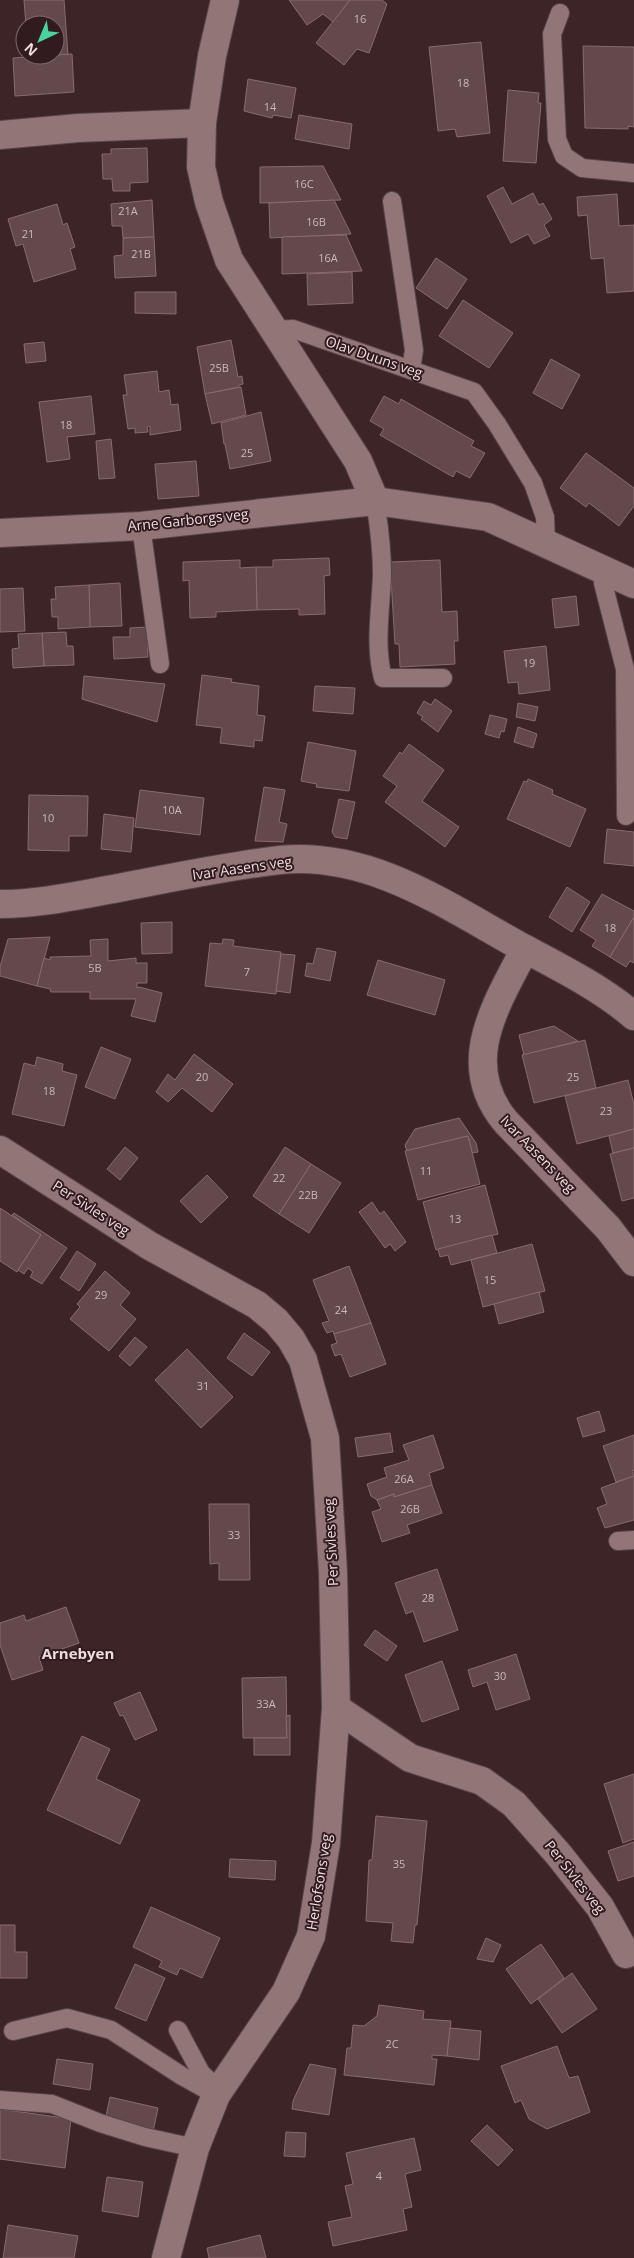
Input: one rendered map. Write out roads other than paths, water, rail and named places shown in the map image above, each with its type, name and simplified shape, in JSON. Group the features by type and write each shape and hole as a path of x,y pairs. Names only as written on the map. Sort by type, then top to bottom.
{"street":[{"path":"225,0 212,56 202,123 201,167 208,202 229,260 358,461 375,501"},
{"path":"0,135 78,128 202,123"},
{"name":"Arne Garborgs veg","path":"0,533 141,526 375,501 488,518 634,584"},
{"name":"Ivar Aasens veg","path":"0,904 54,900 281,860 316,860 366,869 395,879 578,978 634,1016"},
{"name":"Ivar Aasens veg","path":"525,949 495,1008 484,1043 483,1071 487,1092 493,1106 506,1122 602,1221 634,1262"},
{"name":"Per Sivles veg","path":"0,1150 150,1246 257,1305 276,1321 291,1339 303,1360 325,1438 333,1572 336,1708 410,1758 482,1781 514,1804 559,1855 600,1907 626,1954"},
{"name":"Herlofsons veg","path":"166,2258 195,2148 217,2093 286,1992 311,1936 326,1843 336,1708"}],"lane":[{"path":"560,13 552,34 557,139 564,156 582,168 634,173"},
{"path":"392,201 414,350 411,370"},
{"name":"Olav Duuns veg","path":"274,330 292,329 474,392 497,424 533,483 545,518 546,543"},
{"path":"375,501 380,532 382,573 378,661 383,678 443,678"},
{"path":"141,526 160,664"},
{"path":"606,571 603,583 624,670 626,816"},
{"path":"13,2031 67,2018 111,2030 182,2076 217,2093"},
{"path":"178,2030 201,2073 217,2093"},
{"path":"0,2100 52,2104 100,2123 145,2137 195,2148"}],"district":[{"name":"Arnebyen","path":"78,1654"}]}
